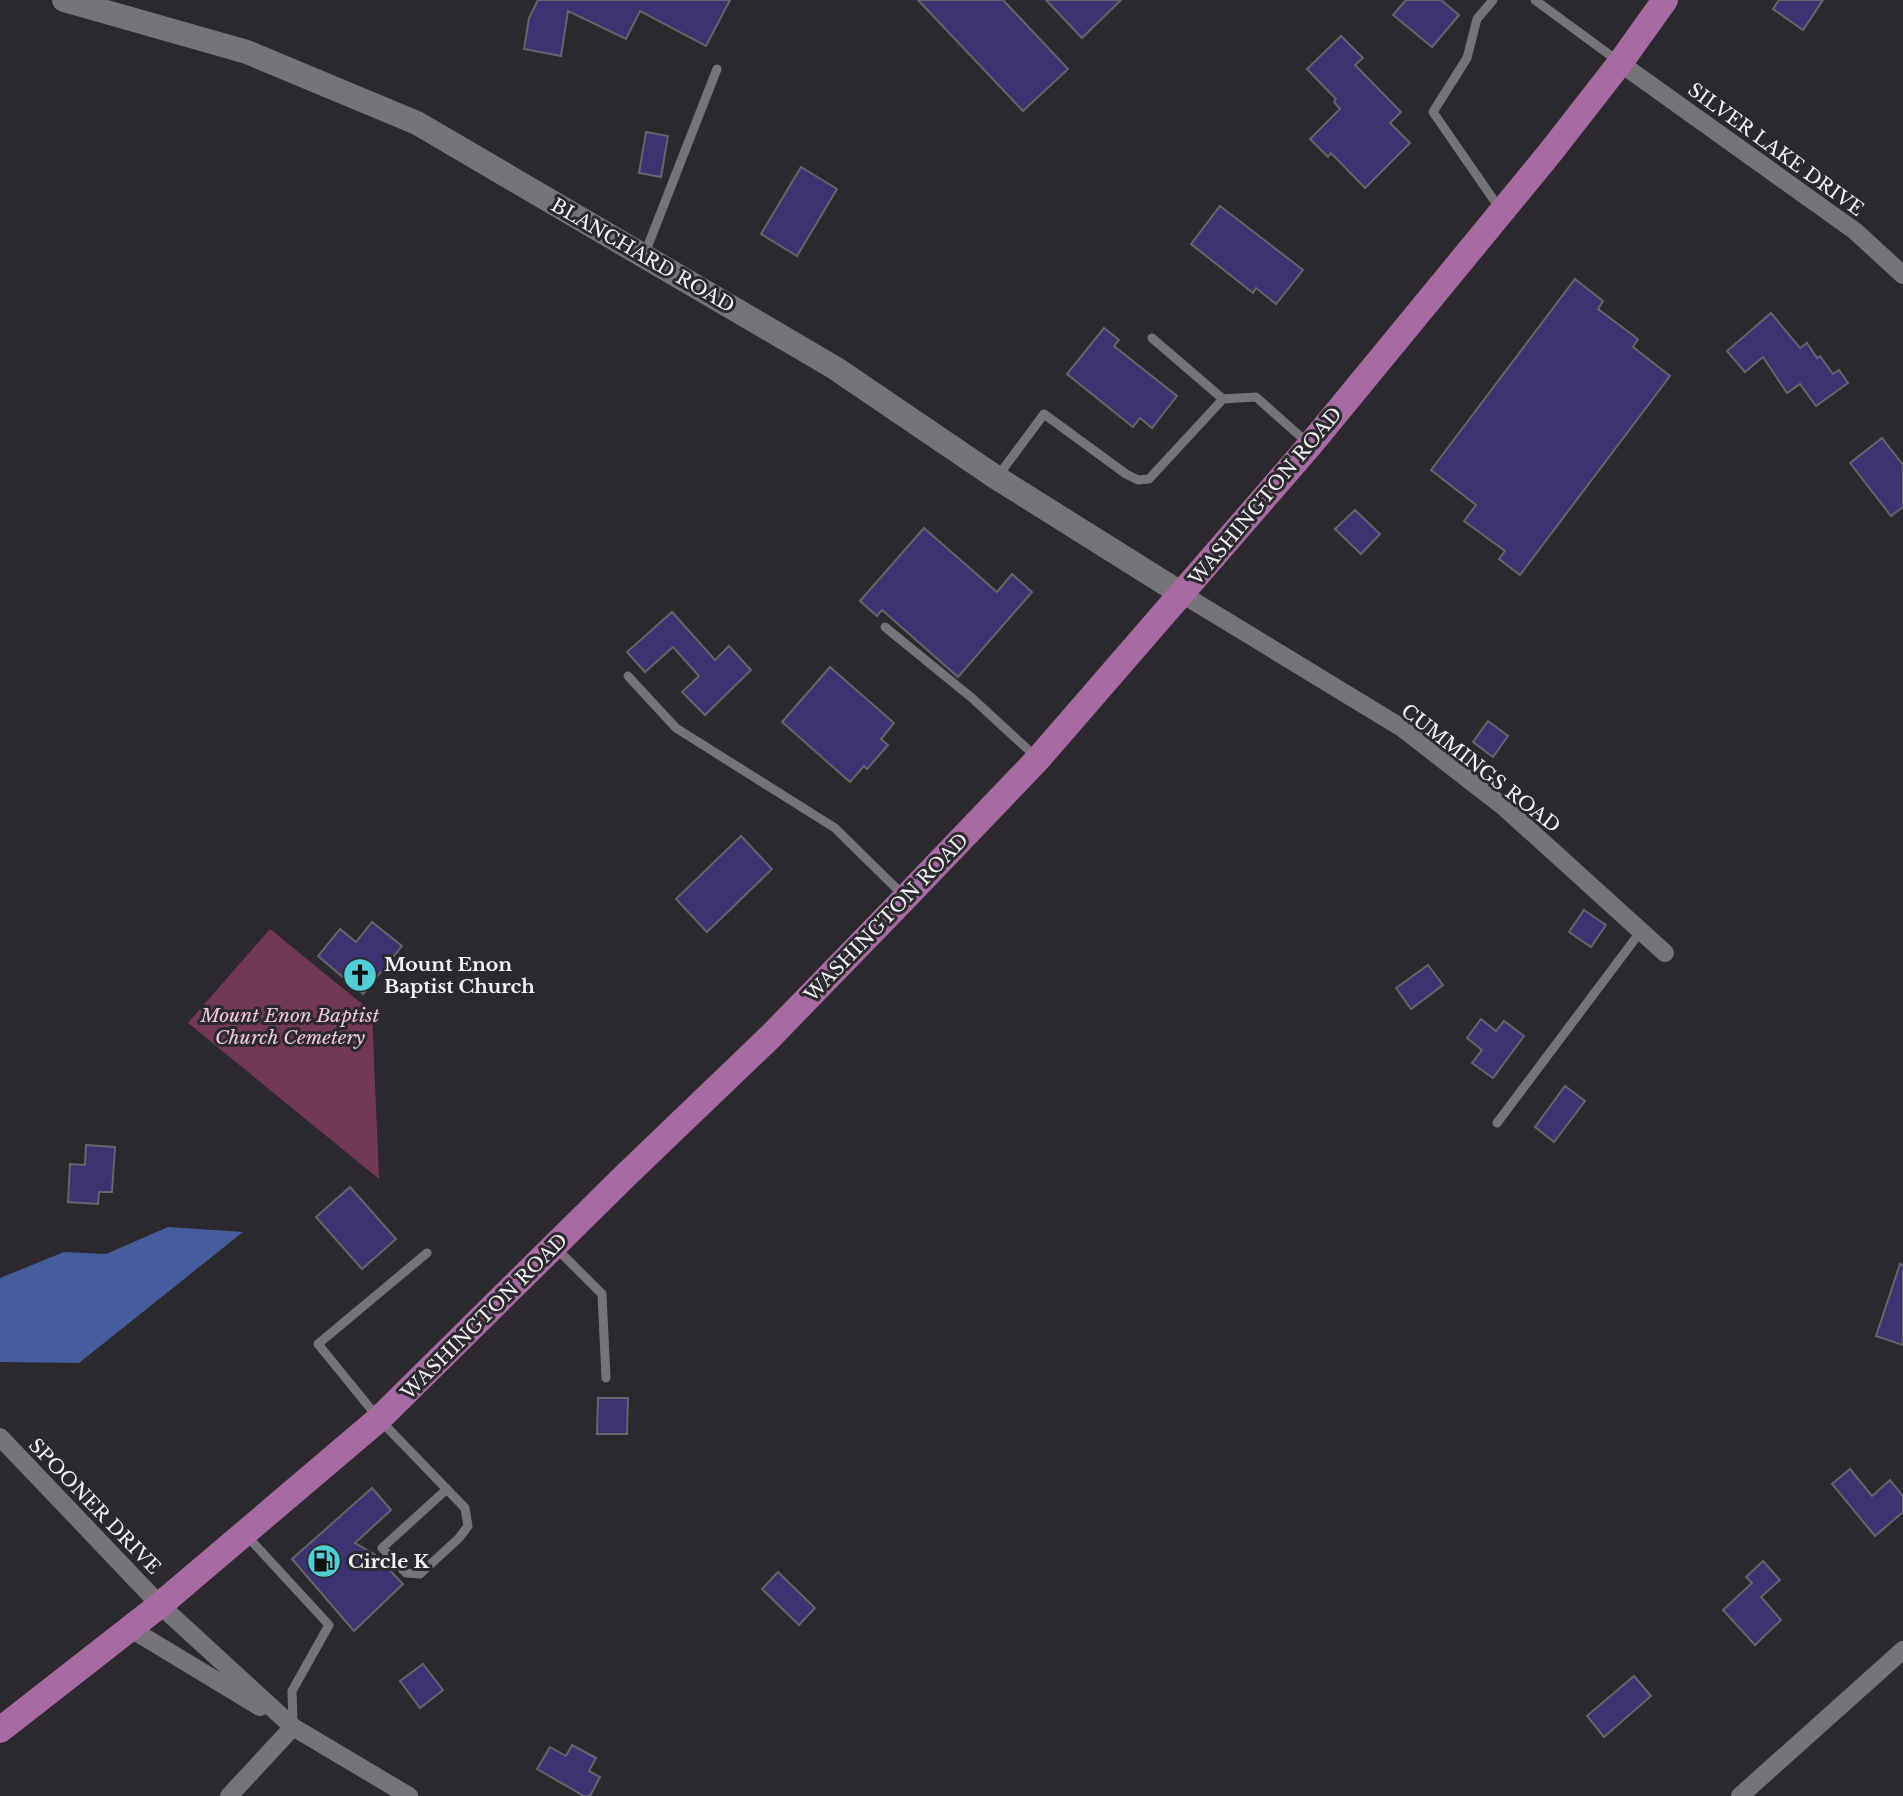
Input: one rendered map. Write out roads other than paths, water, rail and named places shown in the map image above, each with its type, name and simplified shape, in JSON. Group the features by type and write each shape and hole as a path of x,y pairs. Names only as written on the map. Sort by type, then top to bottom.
{"main road":[{"name":"WASHINGTON ROAD","path":"0,1730 131,1629 379,1419 771,1036 905,898 1038,759 1310,445 1502,211 1620,63 1665,0"}],"street":[{"name":"BLANCHARD ROAD","path":"64,0 247,52 416,123 835,368 997,478 1182,594"},
{"name":"SILVER LAKE DRIVE","path":"1620,63 1855,231 1903,275"},
{"name":"CUMMINGS ROAD","path":"1182,594 1402,728 1505,808 1665,953"},
{"name":"SPOONER DRIVE","path":"0,1437 160,1605 293,1727"},
{"path":"131,1629 409,1796"},
{"path":"1740,1796 1903,1650"},
{"path":"229,1796 293,1727"}],"lane":[{"path":"1493,0 1477,19 1467,58 1433,112 1502,211"},
{"path":"1535,0 1620,63"},
{"path":"644,256 717,69"},
{"path":"1152,338 1223,399"},
{"path":"997,478 1044,414 1138,480 1149,479 1223,399 1256,397 1310,445"},
{"path":"885,627 972,698 1038,759"},
{"path":"628,676 676,728 835,828 905,898"},
{"path":"1497,1123 1641,931"},
{"path":"555,1247 602,1294 607,1378"},
{"path":"427,1253 318,1343 379,1419 447,1489 465,1508 468,1526 459,1538 420,1574 406,1573 382,1548 447,1489"},
{"path":"244,1534 329,1625 292,1691 293,1727"}],"water":[{"path":"168,1227 243,1232 79,1363 0,1362 0,1278 64,1252 106,1254"}],"place":[{"name":"Mount Enon Baptist Church","path":"360,975"},
{"name":"Circle K","path":"324,1561"}],"park label":[{"name":"Mount Enon Baptist Church Cemetery","path":"290,1026"}]}
